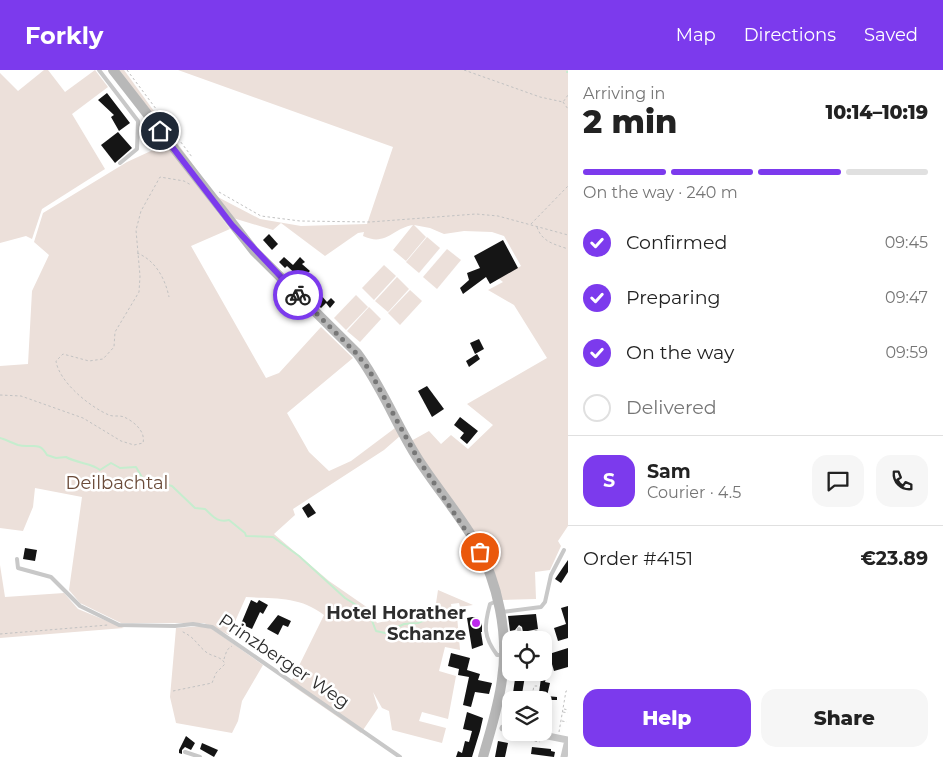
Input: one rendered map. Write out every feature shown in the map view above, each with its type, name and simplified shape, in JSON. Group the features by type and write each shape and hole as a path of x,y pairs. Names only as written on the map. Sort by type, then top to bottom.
{"main road":[{"path":"113,70 206,192 254,251 357,354 368,368 418,459 475,542 486,563 497,601 506,613 511,631"},
{"path":"483,757 502,680"}],"street":[{"path":"552,737 568,740 564,757"}],"lane":[{"path":"99,70 138,121 137,149 120,162"},
{"path":"506,613 541,608 545,602 551,575 564,550"},
{"name":"Prinzberger Weg","path":"17,559 18,568 51,577 80,606 118,624 174,626 204,624 212,627 400,757"},
{"path":"497,601 490,604 485,622 488,642 497,655 502,655"},
{"path":"533,608 533,614"},
{"path":"185,752 200,757"}],"path":[{"path":"127,70 195,162"},
{"path":"464,70 540,97 563,102 568,110"},
{"path":"563,102 568,95"},
{"path":"0,395 21,396 83,418 121,441 134,445 144,443 140,430 134,422 122,416 110,416 65,383 56,361 62,354 89,361 103,359 114,346 115,332 139,292 140,276 136,230 141,211 160,177 184,181 192,185"},
{"path":"531,224 568,186"},
{"path":"206,192 218,192 261,216 300,221 370,222 476,214 498,216 568,235"},
{"path":"537,226 540,235 548,242 568,249"},
{"path":"137,253 147,258 162,276 169,297"},
{"path":"0,634 118,624"},
{"path":"174,626 194,637 206,652 224,660"},
{"path":"174,691 212,683 216,673 224,668 226,650 236,643"},
{"path":"533,691 534,686 538,686"},
{"path":"558,738 564,700 566,691 568,691"},
{"path":"564,700 568,701"},
{"path":"563,709 568,710"},
{"path":"562,712 568,713"},
{"path":"561,721 567,722"}],"green space":[{"path":"44,70 48,70 65,92 95,70 108,87 72,114 105,169 42,209 32,239 26,236 0,243 0,73 18,91"},
{"path":"118,70 124,70 210,188"},
{"path":"178,70 568,70 568,526 558,541 561,546 550,570 535,572 536,599 501,600 496,585 411,441 429,431 441,444 451,435 468,449 493,425 467,404 547,358 514,305 488,290 503,282 498,278 521,266 504,236 492,232 464,231 444,234 430,228 414,225 426,237 406,261 393,250 413,225 378,239 363,236 364,232 358,233 325,256 281,223 273,230 233,218 214,195 260,219 301,226 367,224 393,147"},
{"name":"Deilbachtal","path":"166,144 230,229 191,246 266,378 279,373 321,327 353,358 287,413 309,452 329,471 351,461 395,428 400,436 384,450 293,509 295,515 274,534 329,581 368,608 377,623 435,610 438,590 473,605 460,607 459,603 451,604 453,616 457,616 460,650 445,647 439,671 456,676 448,719 422,712 419,721 446,728 442,743 392,730 389,711 382,708 373,692 378,708 361,733 290,684 324,615 306,604 296,601 246,597 229,635 204,623 121,623 80,603 69,590 82,497 35,488 33,507 23,531 0,528 0,366 28,364 32,291 49,255 34,242 43,213 127,162"},
{"path":"427,237 440,248 419,273 406,262"},
{"path":"447,249 461,260 437,289 423,277"},
{"path":"384,265 396,276 374,300 362,288"},
{"path":"397,277 409,289 388,312 375,301"},
{"path":"410,290 422,301 400,325 388,313"},
{"path":"356,295 368,307 346,330 334,318"},
{"path":"369,307 381,319 360,342 347,331"},
{"path":"0,565 5,597 64,593 78,609 124,628 0,638"},
{"path":"203,626 212,629 263,665 242,701 238,721 232,733 176,723 170,697 176,628"}],"building":[{"path":"107,93 130,123 119,131 111,117 114,115 98,100"},
{"path":"118,132 132,148 115,163 101,145"},
{"path":"269,234 278,244 272,250 263,240"},
{"path":"503,240 518,268 490,284 486,277 463,294 460,288 469,280 467,273 480,268 474,256"},
{"path":"284,257 293,265 300,257 305,262 302,264 310,271 301,279 287,266 285,268 279,262"},
{"path":"313,286 327,302 331,298 335,302 330,308 326,303 321,308 306,293"},
{"path":"479,339 484,349 475,354 470,343"},
{"path":"477,354 480,359 469,367 466,361"},
{"path":"427,386 444,409 432,417 418,391"},
{"path":"460,417 478,431 467,444 460,438 464,433 454,425"},
{"path":"309,503 316,513 308,518 302,508"},
{"path":"25,548 37,550 35,561 23,559"},
{"path":"568,560 568,572 561,583 555,579"},
{"path":"251,600 257,603 259,600 268,605 263,614 260,612 252,629 241,624"},
{"path":"568,606 568,638 558,641 554,628 566,624 561,608"},
{"path":"536,614 538,629 523,631 519,625 515,630 510,631 508,616"},
{"path":"278,615 291,621 288,627 283,625 278,635 267,629"},
{"path":"467,618 478,618 479,623 482,623 483,645 472,649"},
{"path":"568,648 568,667 554,671 552,653"},
{"path":"451,653 470,658 467,670 480,674 478,680 492,683 489,694 475,692 471,707 463,705 469,677 458,675 459,669 448,666"},
{"path":"515,681 524,681 522,691 513,691"},
{"path":"541,681 550,683 548,691 539,691"},
{"path":"552,696 557,697 557,700 552,700"},
{"path":"467,712 483,718 480,731 472,757 456,757 458,751 462,753 465,741 469,742 472,731 463,729"},
{"path":"186,736 195,743 191,750 185,747 182,750 182,754 179,753 179,750"},
{"path":"498,741 508,743 505,757 495,757"},
{"path":"202,743 218,750 214,757 200,749"},
{"path":"532,747 551,749 551,751 555,752 554,757 531,754"}],"waterway":[{"path":"0,438 18,445 38,446 47,455 56,458 66,457 100,470 111,463 120,468 136,467 143,479 150,477 158,482 172,486 195,508 205,509 218,520 229,520 246,536 273,537 299,556 345,598 369,613 376,631 385,633 404,624 418,623 440,613 448,612"}],"way so far":[{"path":"298,295 357,354 368,368 418,459 462,522 480,552"}],"place":[{"name":"Hotel Horather Schanze","path":"476,623"}],"route":[{"path":"160,131 232,225 254,251 298,295"}]}
